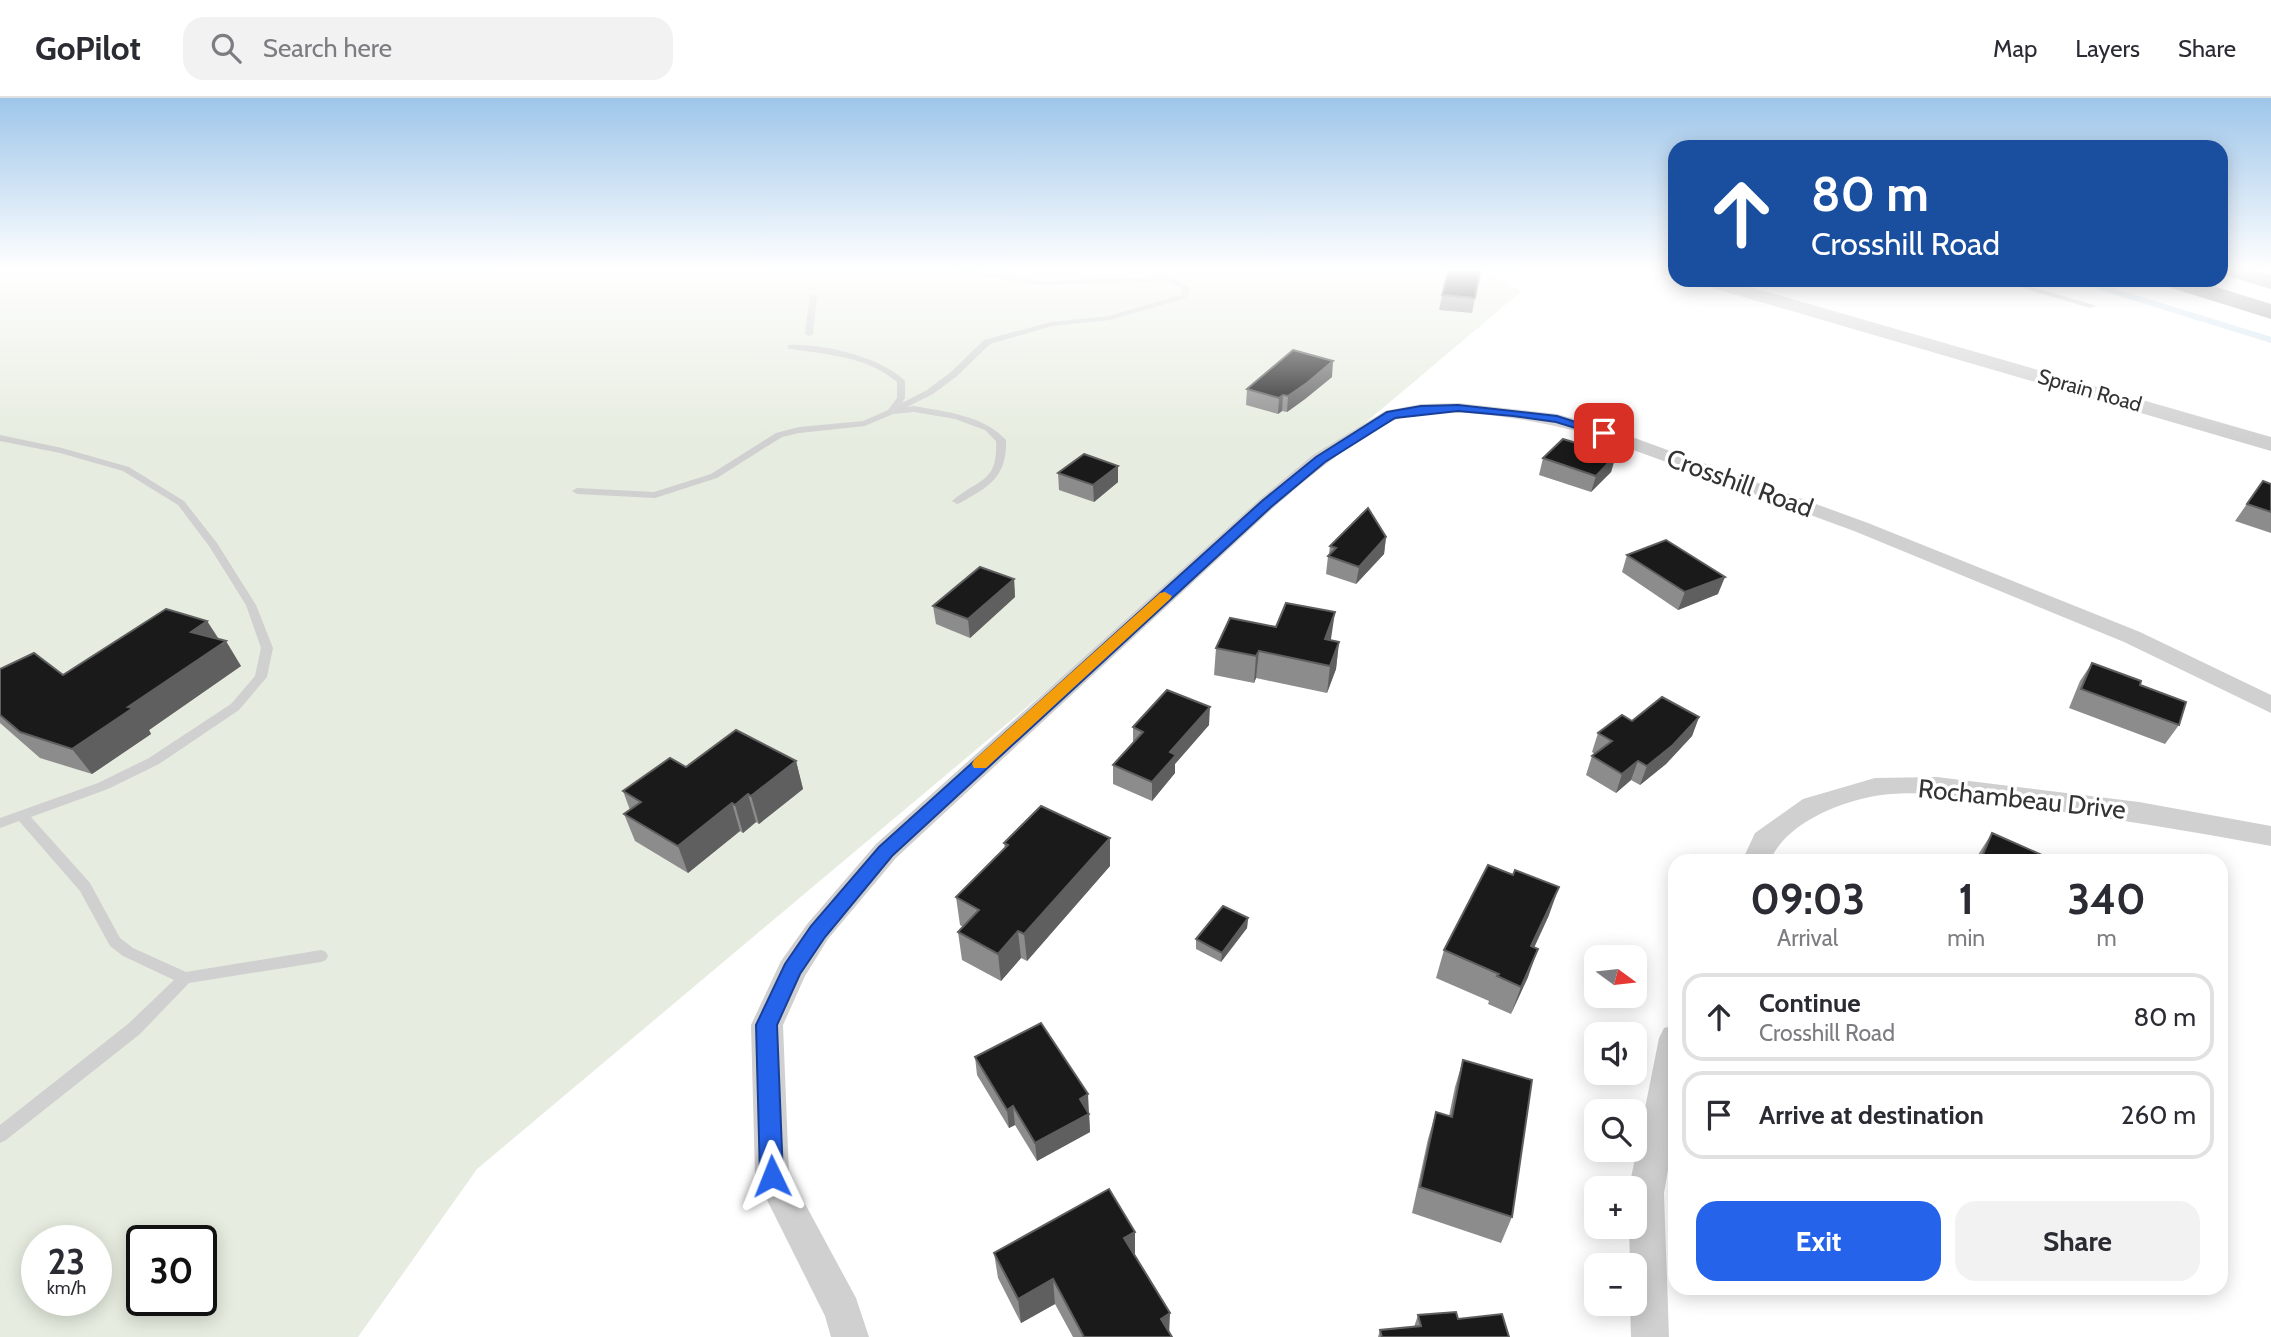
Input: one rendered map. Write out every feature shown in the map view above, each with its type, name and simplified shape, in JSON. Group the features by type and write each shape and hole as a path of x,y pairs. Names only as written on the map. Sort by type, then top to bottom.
{"street":[{"name":"Sprain Road","path":"1864,326 2271,444"},
{"name":"Crosshill Road","path":"850,1337 844,1311 772,1176 767,1025 792,970 818,931 886,851 942,799 1266,504 1320,459 1391,415 1458,408 1557,419 1604,433 1861,527 2132,637 2271,705"},
{"name":"Rochambeau Drive","path":"1759,854 1765,840 1812,806 1875,787 1937,786 2139,812 2271,836"},
{"path":"1650,1337 1646,1193 1668,1075"}],"lane":[{"path":"809,334 810,326"},
{"path":"577,491 655,495 714,476 779,435 799,430 865,423 930,392 954,374 987,342 1045,326"},
{"path":"792,347 857,357 888,368 901,381 901,398 891,412"},
{"path":"891,412 914,409 957,417 988,428 1001,440 1003,460 990,481 957,501"},
{"path":"0,438 62,451 126,469 181,503 213,545 251,606 267,648 261,677 235,707 154,761 103,786 0,823"},
{"path":"22,816 85,887 115,942 128,952 186,978 321,956"},
{"path":"0,1135 134,1029 186,978"}],"shaded area":[{"path":"0,326 1481,326 477,1169 358,1337 0,1337"}],"building":[{"path":"1293,350 1333,361 1288,396 1279,398 1247,389"},
{"path":"1563,439 1616,455 1596,476 1543,458"},
{"path":"1084,454 1118,466 1093,485 1058,473"},
{"path":"2263,481 2271,484 2271,512 2247,504"},
{"path":"1368,508 1386,537 1359,567 1328,556 1336,548 1330,546"},
{"path":"1666,540 1725,577 1685,592 1627,555"},
{"path":"980,567 1014,579 968,619 933,606"},
{"path":"1286,603 1335,612 1325,639 1339,642 1330,666 1259,651 1256,656 1216,648 1230,618 1276,627"},
{"path":"166,609 207,621 191,632 226,641 128,707 133,708 72,749 20,732 0,715 0,669 34,653 63,675"},
{"path":"2092,663 2141,681 2140,685 2186,702 2179,725 2081,689"},
{"path":"1167,690 1210,707 1170,752 1176,755 1152,782 1113,765 1143,732 1133,727"},
{"path":"1662,697 1699,717 1673,745 1647,766 1638,761 1622,774 1592,756 1612,741 1598,733 1622,715 1632,721"},
{"path":"736,730 796,761 751,796 748,794 735,805 732,803 678,846 624,814 641,802 623,791 670,758 686,767"},
{"path":"1041,806 1110,838 1024,934 1018,931 998,954 958,932 979,910 956,897 1008,845 1004,843"},
{"path":"1992,833 2040,854 1983,854"},
{"path":"1488,865 1513,875 1515,870 1559,887 1531,946 1538,949 1521,987 1497,976 1499,974 1444,950"},
{"path":"1223,906 1248,918 1222,953 1196,939"},
{"path":"1041,1023 1088,1094 1080,1099 1089,1114 1035,1143 1013,1106 1007,1110 975,1057"},
{"path":"1463,1060 1532,1080 1512,1217 1420,1187 1436,1112 1452,1117"},
{"path":"1109,1189 1135,1232 1124,1238 1170,1313 1161,1319 1172,1337 1084,1337 1053,1279 1018,1299 994,1253"},
{"path":"1456,1312 1458,1319 1502,1314 1509,1337 1382,1337 1380,1330 1421,1326 1418,1315"}],"waterway":[{"path":"2225,326 2271,340"}],"slow traffic":[{"path":"980,764 1165,596"}],"route":[{"path":"772,1176 767,1025 792,970 818,931 886,851 1266,504 1320,459 1391,415 1458,408 1557,419 1604,433"}]}
